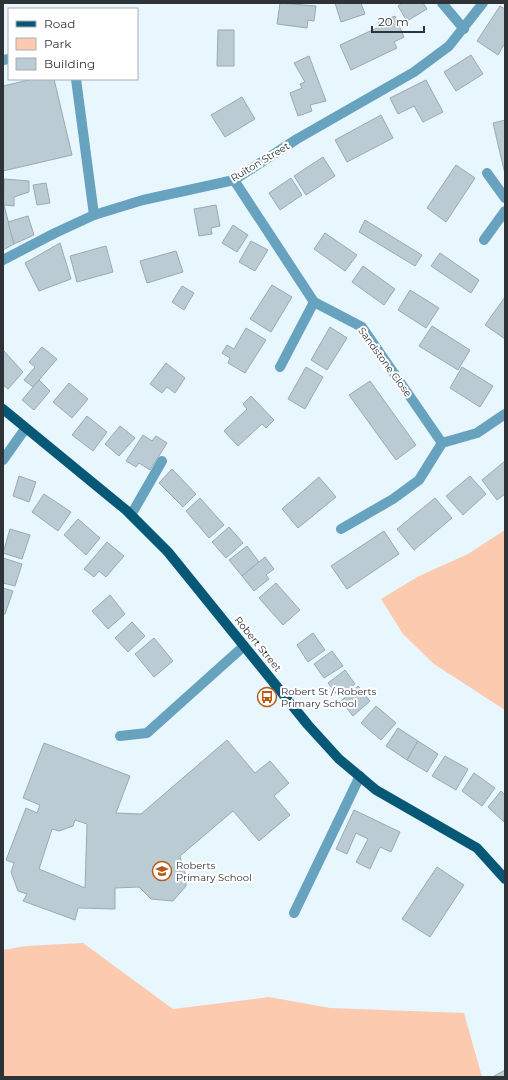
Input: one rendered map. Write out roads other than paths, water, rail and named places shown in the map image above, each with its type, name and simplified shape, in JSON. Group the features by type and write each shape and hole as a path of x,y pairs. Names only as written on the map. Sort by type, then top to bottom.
{"main road":[{"name":"Robert Street","path":"3,410 131,515 168,552 308,725 339,759 376,790 477,848 505,880"}],"street":[{"path":"442,3 464,29"},
{"name":"Ruiton Street","path":"3,260 55,232 94,215 143,200 234,180 297,139 414,72 449,46 464,29 483,3"},
{"path":"76,80 94,215"},
{"path":"487,173 505,198"},
{"name":"Sandstone Close","path":"234,180 314,302 362,327 442,443"},
{"path":"484,240 505,211"},
{"path":"280,367 314,302"},
{"path":"341,529 393,499 419,480 442,443 477,433 505,414"},
{"path":"3,460 25,429"},
{"path":"131,515 162,461"},
{"path":"120,736 147,733 244,646"},
{"path":"294,913 360,776"}],"place":[{"name":"Robert St / Roberts Primary School","path":"267,697"},
{"name":"Roberts Primary School","path":"162,871"}]}
